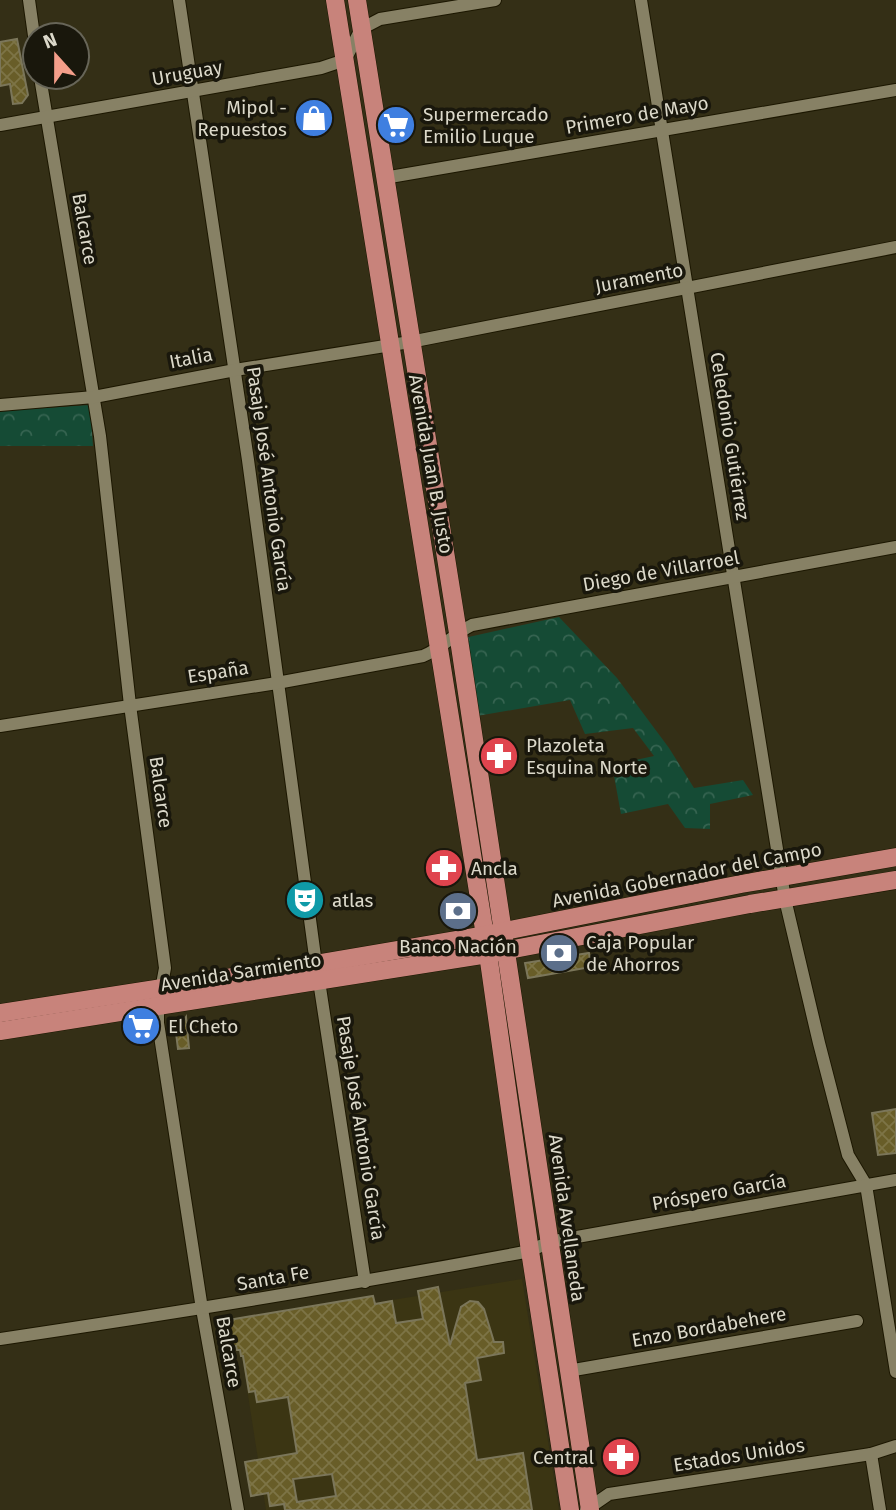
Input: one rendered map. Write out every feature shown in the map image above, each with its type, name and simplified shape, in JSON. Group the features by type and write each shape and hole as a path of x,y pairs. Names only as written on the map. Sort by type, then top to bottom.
{"main road":[{"name":"Avenida Juan B. Justo","path":"335,0 439,649 494,933"},
{"name":"Avenida Juan B. Justo","path":"357,0 458,633 494,933"},
{"name":"Avenida Gobernador del Campo","path":"494,933 741,884 896,857"},
{"name":"Avenida Gobernador del Campo","path":"497,953 896,880"},
{"name":"Avenida Avellaneda","path":"494,933 549,1242 588,1509"},
{"name":"Avenida Sarmiento","path":"0,1031 158,1006 494,933"},
{"name":"Avenida Avellaneda","path":"497,953 530,1251 570,1510"},
{"name":"Avenida Sarmiento","path":"0,1013 162,987 497,953"}],"street":[{"path":"29,0 32,21"},
{"name":"Pasaje José Antonio García","path":"179,0 235,370 317,973 365,1282"},
{"path":"345,60 361,29 380,19 495,0"},
{"name":"Celedonio Gutiérrez","path":"641,0 781,878 848,1155 866,1185"},
{"name":"Uruguay","path":"0,125 321,68 345,60"},
{"name":"Primero de Mayo","path":"384,178 896,90"},
{"name":"Balcarce","path":"42,91 94,397 130,705 165,968 158,1006 160,1037 202,1309 238,1510"},
{"name":"Juramento","path":"389,345 896,247"},
{"name":"Italia","path":"0,405 94,397 235,370 389,345"},
{"name":"Diego de Villarroel","path":"439,649 472,625 896,547"},
{"name":"España","path":"0,726 277,683 423,656 439,649"},
{"name":"Próspero García","path":"549,1242 896,1180"},
{"path":"866,1185 896,1372"},
{"name":"Santa Fe","path":"0,1339 365,1282 530,1251 549,1242"},
{"name":"Enzo Bordabehere","path":"568,1371 857,1321"},
{"name":"Estados Unidos","path":"588,1509 609,1494 871,1454 896,1446"},
{"path":"871,1454 880,1510"}],"shaded area":[{"path":"522,1279 559,1510 266,1510 237,1325"}],"green space":[{"path":"90,405 93,446 0,446 0,411"},
{"path":"559,617 617,678 669,748 694,788 743,780 753,795 710,804 710,829 685,828 668,804 621,814 612,765 654,756 633,728 585,734 570,700 477,716 464,638"}],"building":[{"path":"17,39 21,59 21,91 27,91 28,95 22,103 13,104 10,84 0,86 0,42"},
{"path":"589,953 591,967 528,978 525,963"},
{"path":"186,1017 189,1048 178,1049 176,1033"},
{"path":"896,1109 896,1153 878,1155 872,1113"},
{"path":"438,1287 450,1345 461,1307 470,1301 478,1302 484,1309 494,1342 503,1342 504,1353 477,1358 481,1380 465,1383 477,1460 523,1453 532,1510 285,1510 284,1504 270,1506 268,1493 251,1496 245,1462 297,1453 288,1397 257,1402 255,1391 249,1392 240,1350 237,1350 236,1346 223,1349 220,1330 224,1330 223,1325 229,1324 228,1320 373,1296 375,1304 392,1301 396,1323 423,1319 418,1291","holes":["332,1474 336,1496 297,1502 293,1479"]}],"place":[{"name":"Mipol - Repuestos","path":"314,118"},
{"name":"Supermercado Emilio Luque","path":"396,125"},
{"name":"Plazoleta Esquina Norte","path":"499,756"},
{"name":"Ancla","path":"444,868"},
{"name":"atlas","path":"305,900"},
{"name":"Banco Nación","path":"458,911"},
{"name":"Caja Popular de Ahorros","path":"559,953"},
{"name":"El Cheto","path":"141,1026"},
{"name":"Central","path":"621,1457"}]}
